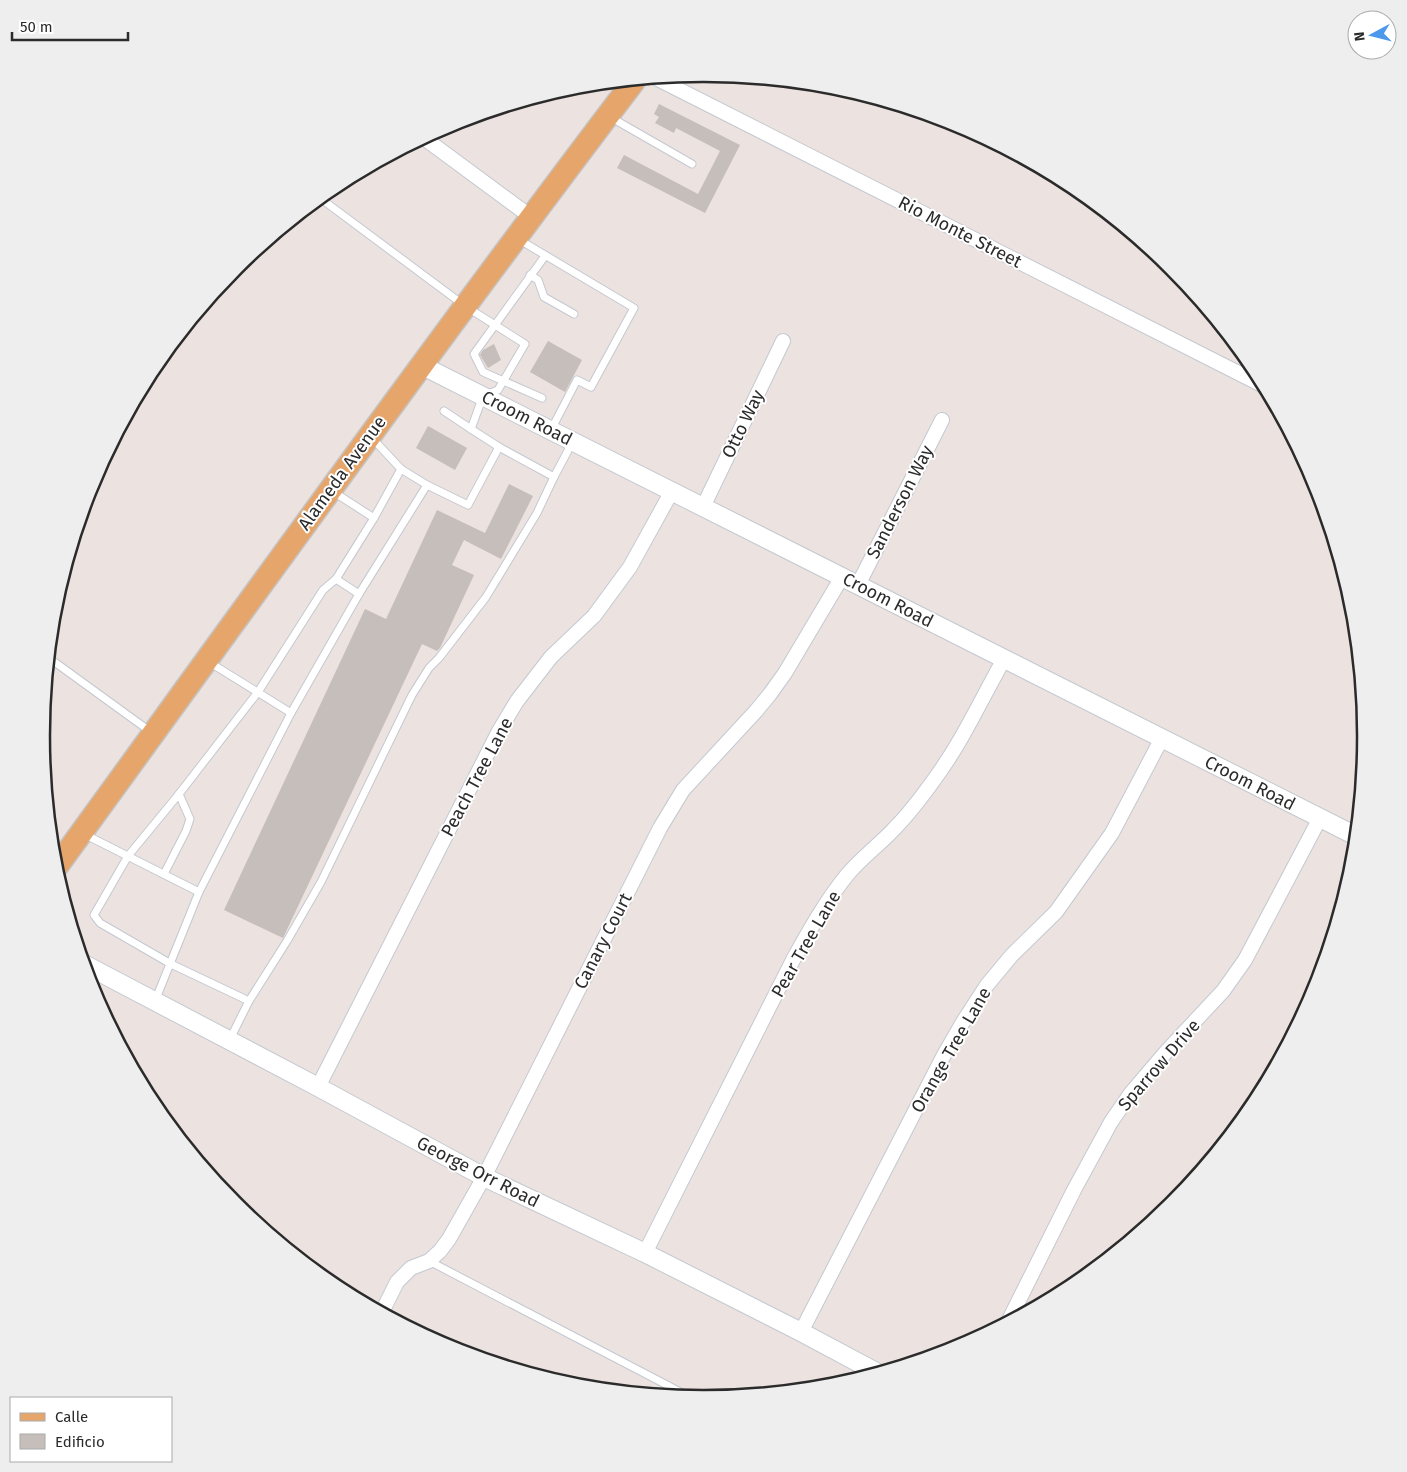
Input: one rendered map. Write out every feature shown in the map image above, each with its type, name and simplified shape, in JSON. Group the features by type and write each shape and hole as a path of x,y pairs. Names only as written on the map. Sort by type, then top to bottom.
{"main road":[{"name":"Alameda Avenue","path":"62,858 421,365 629,87"}],"street":[{"name":"Rio Monte Street","path":"667,84 1251,379"},
{"path":"430,143 531,217"},
{"name":"Otto Way","path":"702,507 783,342"},
{"name":"Croom Road","path":"421,365 1349,833"},
{"name":"Sanderson Way","path":"850,581 942,420"},
{"name":"Peach Tree Lane","path":"318,1087 499,730 517,701 551,657 594,616 625,574 672,491"},
{"name":"Canary Court","path":"385,1306 397,1282 411,1268 429,1261 449,1239 484,1177 667,815 684,790 770,694 850,581"},
{"name":"Pear Tree Lane","path":"645,1253 794,958 813,925 847,875 895,829 936,777 952,754 1004,659"},
{"name":"Orange Tree Lane","path":"802,1332 939,1064 963,1022 987,985 1012,955 1056,912 1112,833 1162,738"},
{"name":"Sparrow Drive","path":"1014,1311 1074,1190 1111,1122 1131,1093 1223,991 1245,960 1320,818"},
{"name":"George Orr Road","path":"94,969 484,1177 645,1253 802,1332 869,1368"}],"lane":[{"path":"607,116 692,164"},
{"path":"327,203 465,306 525,344 502,380 498,390 483,396 471,429"},
{"path":"515,238 634,308 591,387 578,380 551,430"},
{"path":"542,398 483,372 474,354 544,256"},
{"path":"530,275 538,280 544,297 574,314"},
{"path":"444,411 499,447 554,477"},
{"path":"370,435 401,469 427,485 468,505 499,447"},
{"path":"230,1041 250,1002 321,882 412,695 430,668 486,596 537,513 572,441"},
{"path":"250,1002 171,964 100,923 94,915 128,856 258,692 323,590 336,579 374,518 401,469"},
{"path":"155,1002 199,892 291,713 359,594 427,485"},
{"path":"330,490 374,518"},
{"path":"336,579 359,594"},
{"path":"206,661 291,713"},
{"path":"55,662 153,734"},
{"path":"164,874 186,831 190,819 179,794"},
{"path":"82,832 199,892"},
{"path":"429,1261 674,1389"}],"building":[{"path":"659,104 740,145 705,213 617,168 624,155 698,194 720,151 676,128 674,133 655,123 659,117 654,114"},
{"path":"548,341 582,360 565,392 530,372"},
{"path":"494,344 501,360 488,368 480,355 483,350"},
{"path":"428,426 467,448 455,470 416,448"},
{"path":"509,484 533,496 501,559 464,540 452,565 474,575 440,648 437,651 422,644 283,938 224,910 365,609 386,619 437,510 485,533"}]}
